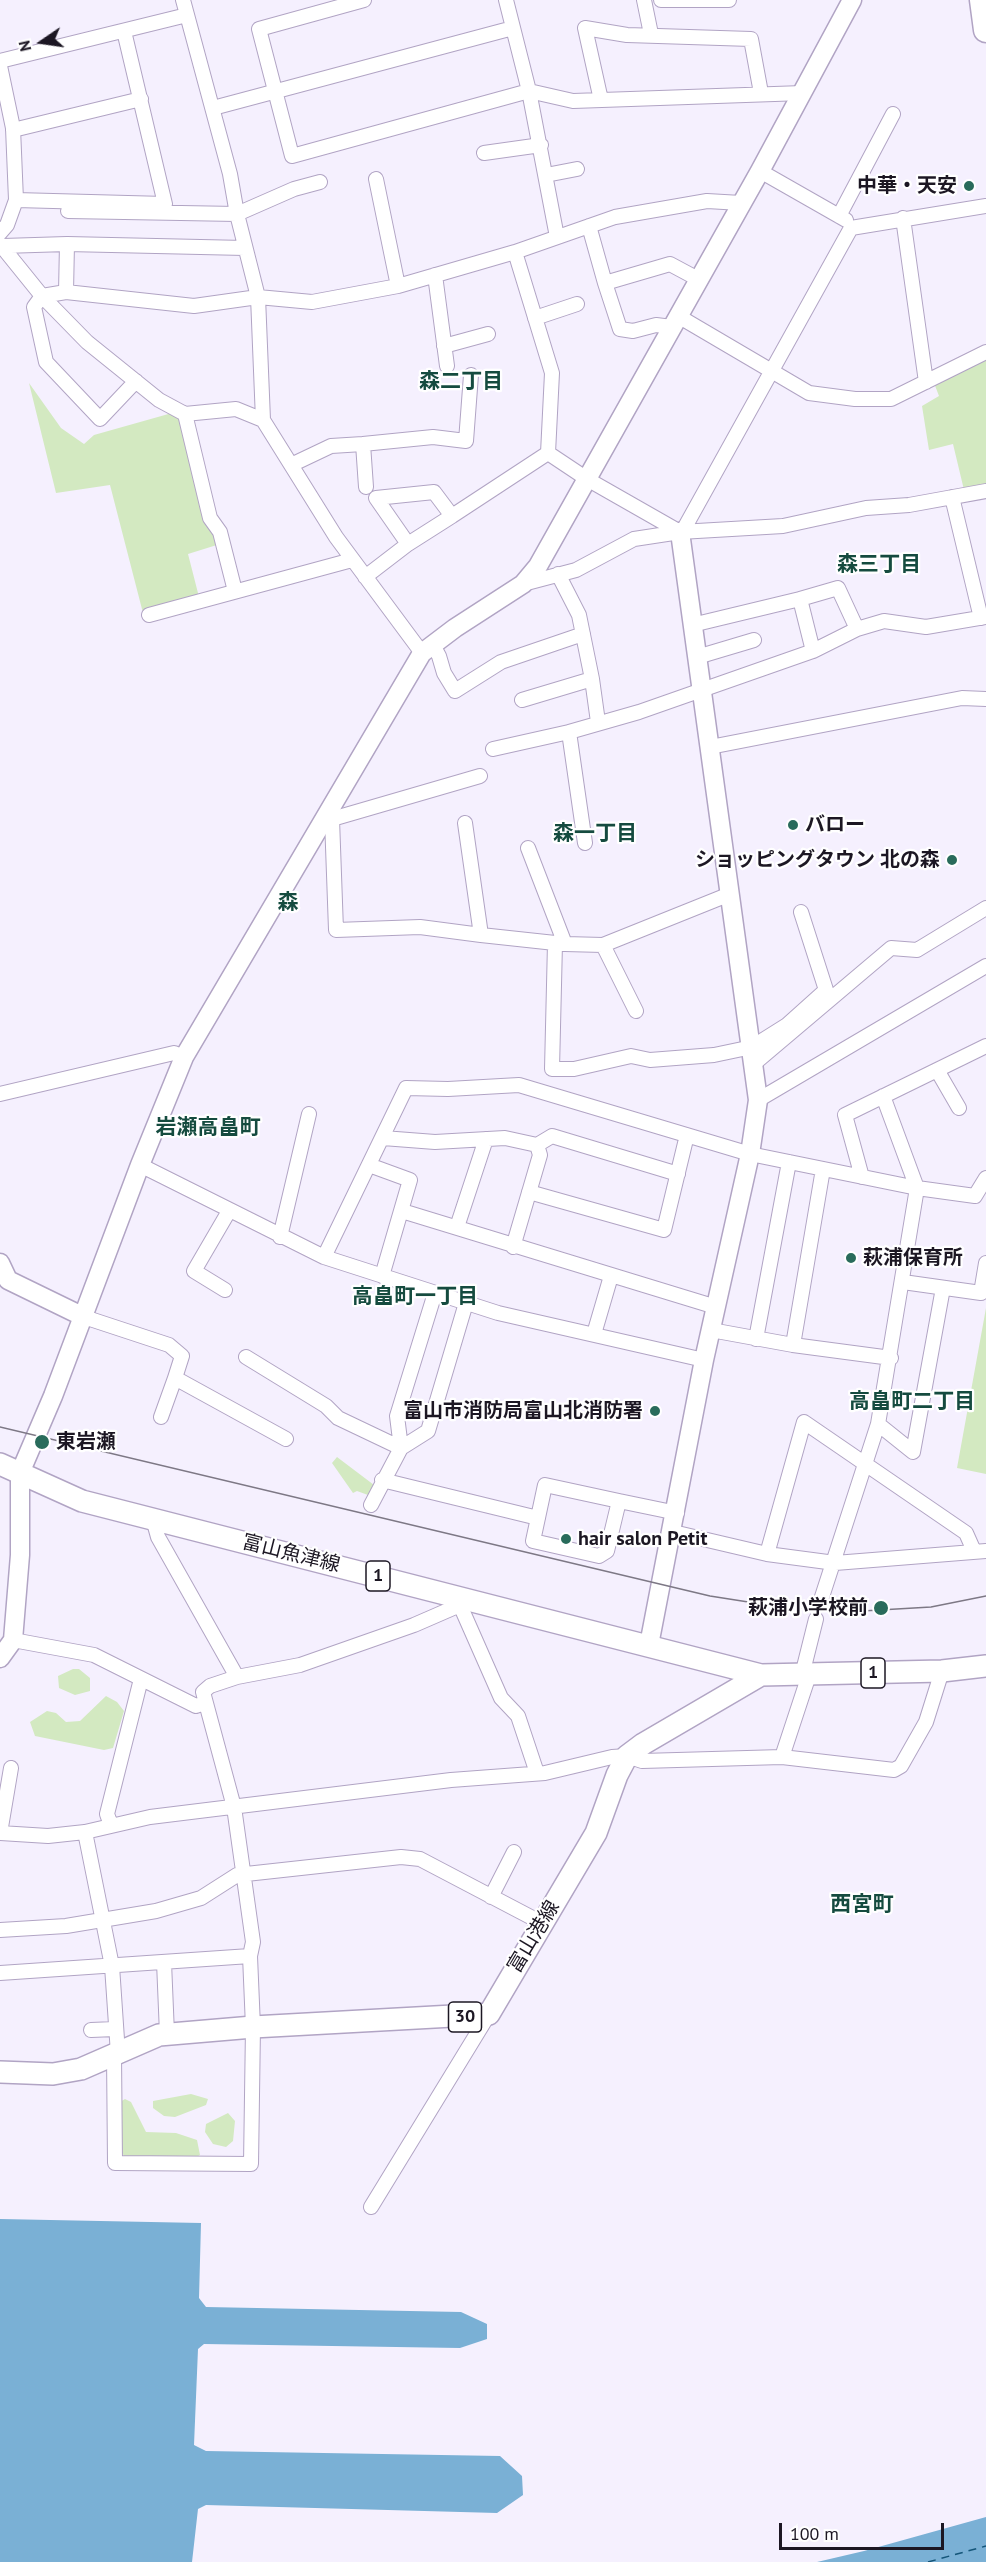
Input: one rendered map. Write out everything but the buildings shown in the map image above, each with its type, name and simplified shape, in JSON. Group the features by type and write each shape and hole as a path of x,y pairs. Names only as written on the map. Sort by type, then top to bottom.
{"highway":[{"path":"982,0 986,30"}],"main road":[{"name":"富山魚津線","path":"0,1464 82,1501 462,1601 649,1645 761,1675"},
{"name":"1","path":"761,1675 942,1671 986,1666"},
{"name":"富山港線","path":"489,2014 596,1833 617,1775 627,1756 643,1744 761,1675"},
{"name":"30","path":"0,2072 52,2074 81,2068 166,2034 489,2014"}],"street":[{"path":"183,0 213,108 258,297 262,420"},
{"path":"364,0 259,29 292,156 529,91 573,101 802,93"},
{"path":"506,0 541,145 557,237"},
{"path":"644,0 651,34"},
{"path":"661,0 729,0"},
{"path":"0,1658 13,1640 20,1555 20,1473 84,1317 140,1165 184,1057 427,649 523,584 538,566 760,171 852,0"},
{"path":"1,241 15,205 13,130 0,64 187,15"},
{"path":"213,108 513,28"},
{"path":"602,100 585,28 627,35 752,39 761,93"},
{"path":"15,205 165,204 124,31"},
{"path":"13,130 141,99"},
{"path":"839,216 893,114"},
{"path":"484,153 541,145"},
{"path":"546,175 577,169"},
{"path":"760,171 855,225"},
{"path":"376,179 398,286"},
{"path":"15,205 237,214 294,189 320,182"},
{"path":"136,381 100,419 46,362 34,308 42,296 66,292 194,306 258,297 312,302 398,286 515,252 615,217 707,201 741,203"},
{"path":"649,1645 673,1532 704,1360 750,1154 758,1100 680,532 851,228 855,225 986,206"},
{"path":"903,218 926,382"},
{"path":"589,226 620,329 633,331 675,321 809,393 855,399 891,399 986,352"},
{"path":"1,241 245,248"},
{"path":"1,241 42,296 87,342 159,400 185,414 237,409 247,411 262,420 352,560 427,649 439,656 444,673 455,691 501,662 583,634"},
{"path":"66,292 67,244"},
{"path":"515,252 552,373 548,453"},
{"path":"605,283 670,264 698,279"},
{"path":"435,275 447,366"},
{"path":"535,318 578,304"},
{"path":"444,346 488,334"},
{"path":"291,465 331,446 433,437 466,441 471,375"},
{"path":"185,414 210,518 220,532 235,591"},
{"path":"363,444 366,488"},
{"path":"548,453 586,479 680,532"},
{"path":"365,577 408,544 548,453"},
{"path":"523,584 576,570 634,539 680,532 783,526 866,508 909,505 986,491"},
{"path":"408,544 376,498 435,492 452,516"},
{"path":"493,748 569,732 639,712 701,688 813,651 856,629 884,621 926,627 983,618 952,497"},
{"path":"149,615 352,560"},
{"path":"558,574 579,615 598,722"},
{"path":"692,625 838,588 856,629"},
{"path":"800,599 813,651"},
{"path":"697,657 754,640"},
{"path":"522,700 592,680"},
{"path":"710,747 962,698 986,699"},
{"path":"569,732 585,843"},
{"path":"329,817 480,776"},
{"path":"329,817 336,930 420,927 560,944 603,945 730,894"},
{"path":"465,823 481,935"},
{"path":"528,848 560,944 552,1069 574,1069 631,1056 650,1060 753,1055 891,948 916,950 986,908"},
{"path":"753,1055 826,990 801,912"},
{"path":"603,945 636,1011"},
{"path":"758,1100 986,966"},
{"path":"862,1177 844,1115 986,1046"},
{"path":"0,1094 174,1053 184,1057"},
{"path":"937,1070 958,1108"},
{"path":"324,1257 406,1088 448,1089 519,1085 750,1154 917,1188 975,1196 986,1178"},
{"path":"820,1603 835,1563 878,1424 891,1358 917,1188 883,1096"},
{"path":"280,1237 309,1114"},
{"path":"529,1192 664,1230 687,1135"},
{"path":"383,1138 435,1142 505,1138 537,1145 552,1136 678,1174"},
{"path":"457,1227 486,1140"},
{"path":"513,1247 540,1155 537,1145"},
{"path":"756,1339 789,1162"},
{"path":"140,1165 324,1257 498,1313 704,1360"},
{"path":"369,1165 410,1180 382,1276"},
{"path":"793,1345 824,1169"},
{"path":"225,1290 194,1271 229,1211"},
{"path":"402,1211 513,1247 716,1307"},
{"path":"0,1263 8,1281 84,1317 169,1345 183,1356 161,1417"},
{"path":"903,1282 981,1293 986,1263"},
{"path":"594,1334 611,1276"},
{"path":"878,1424 914,1452 943,1288"},
{"path":"400,1448 397,1416 435,1293"},
{"path":"370,1504 400,1448 428,1431 466,1303"},
{"path":"711,1330 793,1345 891,1358"},
{"path":"246,1357 326,1406 338,1418 400,1448"},
{"path":"175,1378 286,1439"},
{"path":"767,1554 804,1422 865,1466 966,1533 980,1551"},
{"path":"382,1480 538,1518"},
{"path":"619,1501 607,1551 598,1556 533,1541 545,1485 676,1513"},
{"path":"153,1519 158,1537 237,1677"},
{"path":"673,1532 767,1554 835,1563 980,1551"},
{"path":"85,1832 112,1966 116,2055 115,2163 251,2164 253,2027 250,1956 253,1942 234,1807 204,1703 203,1692 210,1686 237,1677 300,1665 414,1625 462,1601 501,1698 518,1716 537,1773"},
{"path":"782,1757 806,1675 816,1619"},
{"path":"13,1640 94,1655 196,1706 204,1703"},
{"path":"11,1768 0,1833 48,1836 85,1832 150,1817 447,1781 537,1773 627,1756 642,1761 782,1757 894,1770 900,1767 932,1708 942,1671"},
{"path":"111,1826 107,1814 141,1679"},
{"path":"491,1897 514,1852"},
{"path":"0,1930 66,1926 102,1921 201,1898 237,1875 401,1857 420,1859 542,1923"},
{"path":"0,1973 250,1956"},
{"path":"164,1962 166,2034"},
{"path":"371,2207 489,2014"},
{"path":"91,2030 115,2029"}],"green space":[{"path":"986,359 986,487 964,490 953,444 929,450 922,406 939,396 934,383"},
{"path":"29,383 61,428 84,444 94,435 172,413 183,417 220,544 188,554 199,597 143,613 110,485 56,493"},
{"path":"986,1308 986,1474 957,1468"},
{"path":"337,1457 374,1485 368,1495 357,1491 353,1493 332,1463"},
{"path":"73,1669 79,1669 90,1678 90,1691 75,1695 59,1688 58,1676"},
{"path":"106,1696 117,1702 124,1711 113,1748 104,1750 35,1736 30,1722 47,1711 56,1713 66,1722 80,1721"},
{"path":"191,2094 208,2099 206,2105 175,2117 164,2116 153,2108 153,2101"},
{"path":"125,2099 131,2102 146,2132 176,2133 197,2140 200,2155 190,2161 150,2161 124,2156 121,2151 120,2102"},
{"path":"228,2113 235,2121 233,2141 226,2147 213,2144 205,2132 206,2124"}],"water":[{"path":"0,2219 201,2223 199,2298 206,2307 461,2312 487,2324 487,2339 460,2348 204,2344 198,2349 194,2445 206,2451 500,2456 522,2476 523,2495 497,2513 206,2505 198,2509 192,2562 0,2562"},
{"path":"986,2517 986,2562 817,2562 864,2551"}],"ferry route":[{"path":"928,2562 986,2546"}],"tram line":[{"path":"0,1427 710,1596 761,1604 845,1612 931,1607 986,1596"}],"place":[{"name":"中華・天安","path":"969,186"},
{"name":"バロー","path":"793,825"},
{"name":"ショッピングタウン 北の森","path":"952,860"},
{"name":"萩浦保育所","path":"851,1258"},
{"name":"富山市消防局富山北消防署","path":"655,1411"},
{"name":"東岩瀬","path":"42,1442"},
{"name":"hair salon Petit","path":"566,1539"},
{"name":"萩浦小学校前","path":"881,1608"}],"district":[{"name":"森二丁目","path":"461,382"},
{"name":"森三丁目","path":"879,565"},
{"name":"森一丁目","path":"595,834"},
{"name":"森","path":"288,903"},
{"name":"岩瀬高畠町","path":"208,1128"},
{"name":"高畠町一丁目","path":"415,1297"},
{"name":"高畠町二丁目","path":"912,1402"},
{"name":"西宮町","path":"862,1905"}]}
